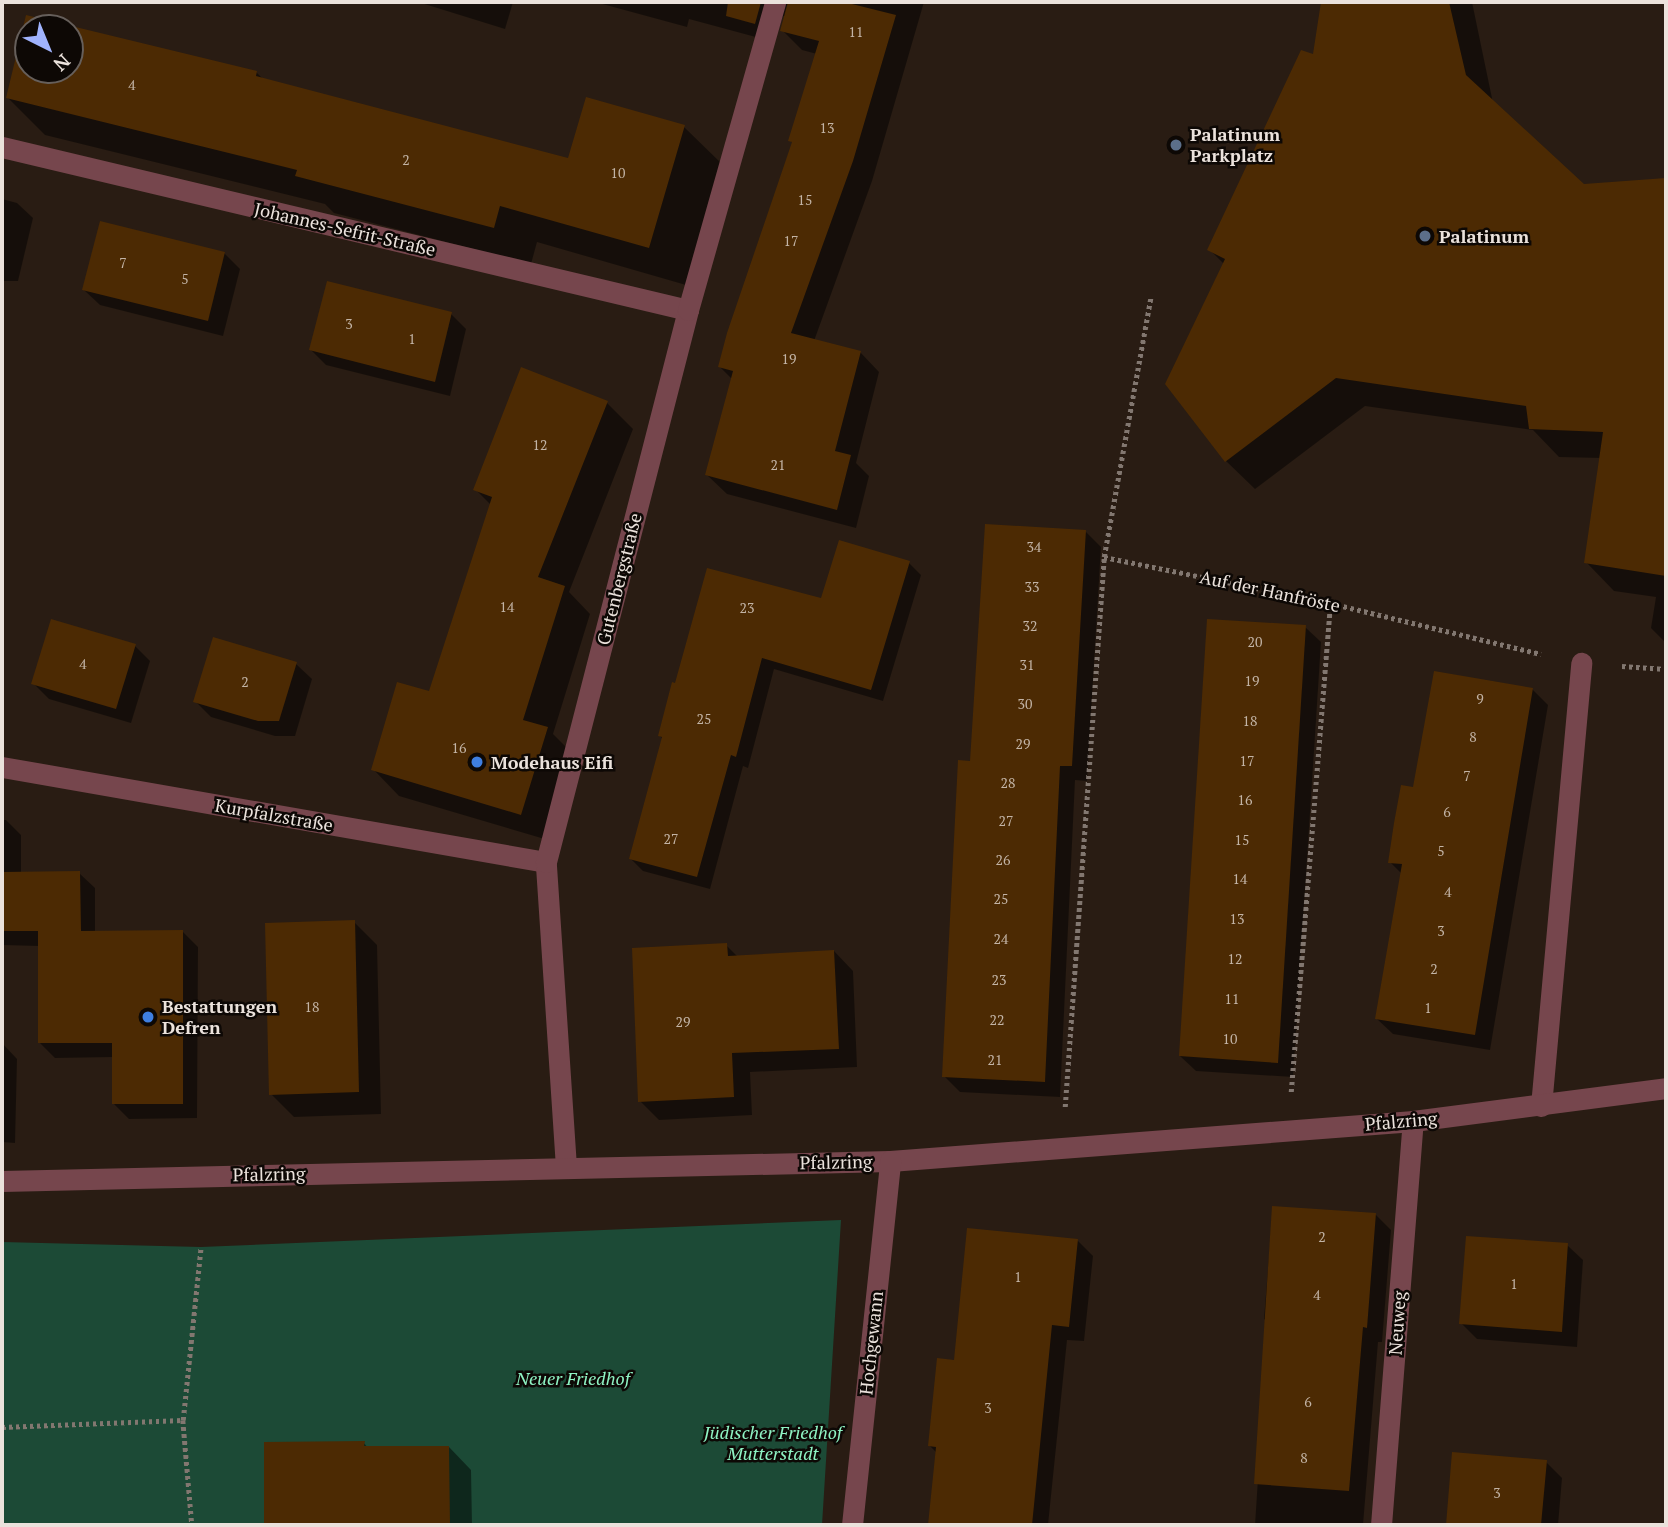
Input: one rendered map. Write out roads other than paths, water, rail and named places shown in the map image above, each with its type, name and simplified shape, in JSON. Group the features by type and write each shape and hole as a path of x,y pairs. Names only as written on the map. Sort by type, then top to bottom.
{"street":[{"name":"Gutenbergstraße","path":"566,1167 546,862 688,310 775,2"},
{"name":"Johannes-Sefrit-Straße","path":"2,147 688,310"},
{"path":"1541,1105 1581,663"},
{"name":"Kurpfalzstraße","path":"2,767 546,862"},
{"name":"Pfalzring","path":"2,1181 890,1161 1062,1150 1413,1121 1666,1088"},
{"name":"Neuweg","path":"1381,1525 1413,1121"},
{"name":"Hochgewann","path":"852,1525 890,1161"}],"place":[{"name":"Palatinum Parkplatz","path":"1176,145"},
{"name":"Palatinum","path":"1425,236"},
{"name":"Modehaus Eifi","path":"477,762"},
{"name":"Bestattungen Defren","path":"148,1017"}],"park label":[{"name":"Neuer Friedhof","path":"573,1378"},
{"name":"Jüdischer Friedhof Mutterstadt","path":"773,1443"}]}
